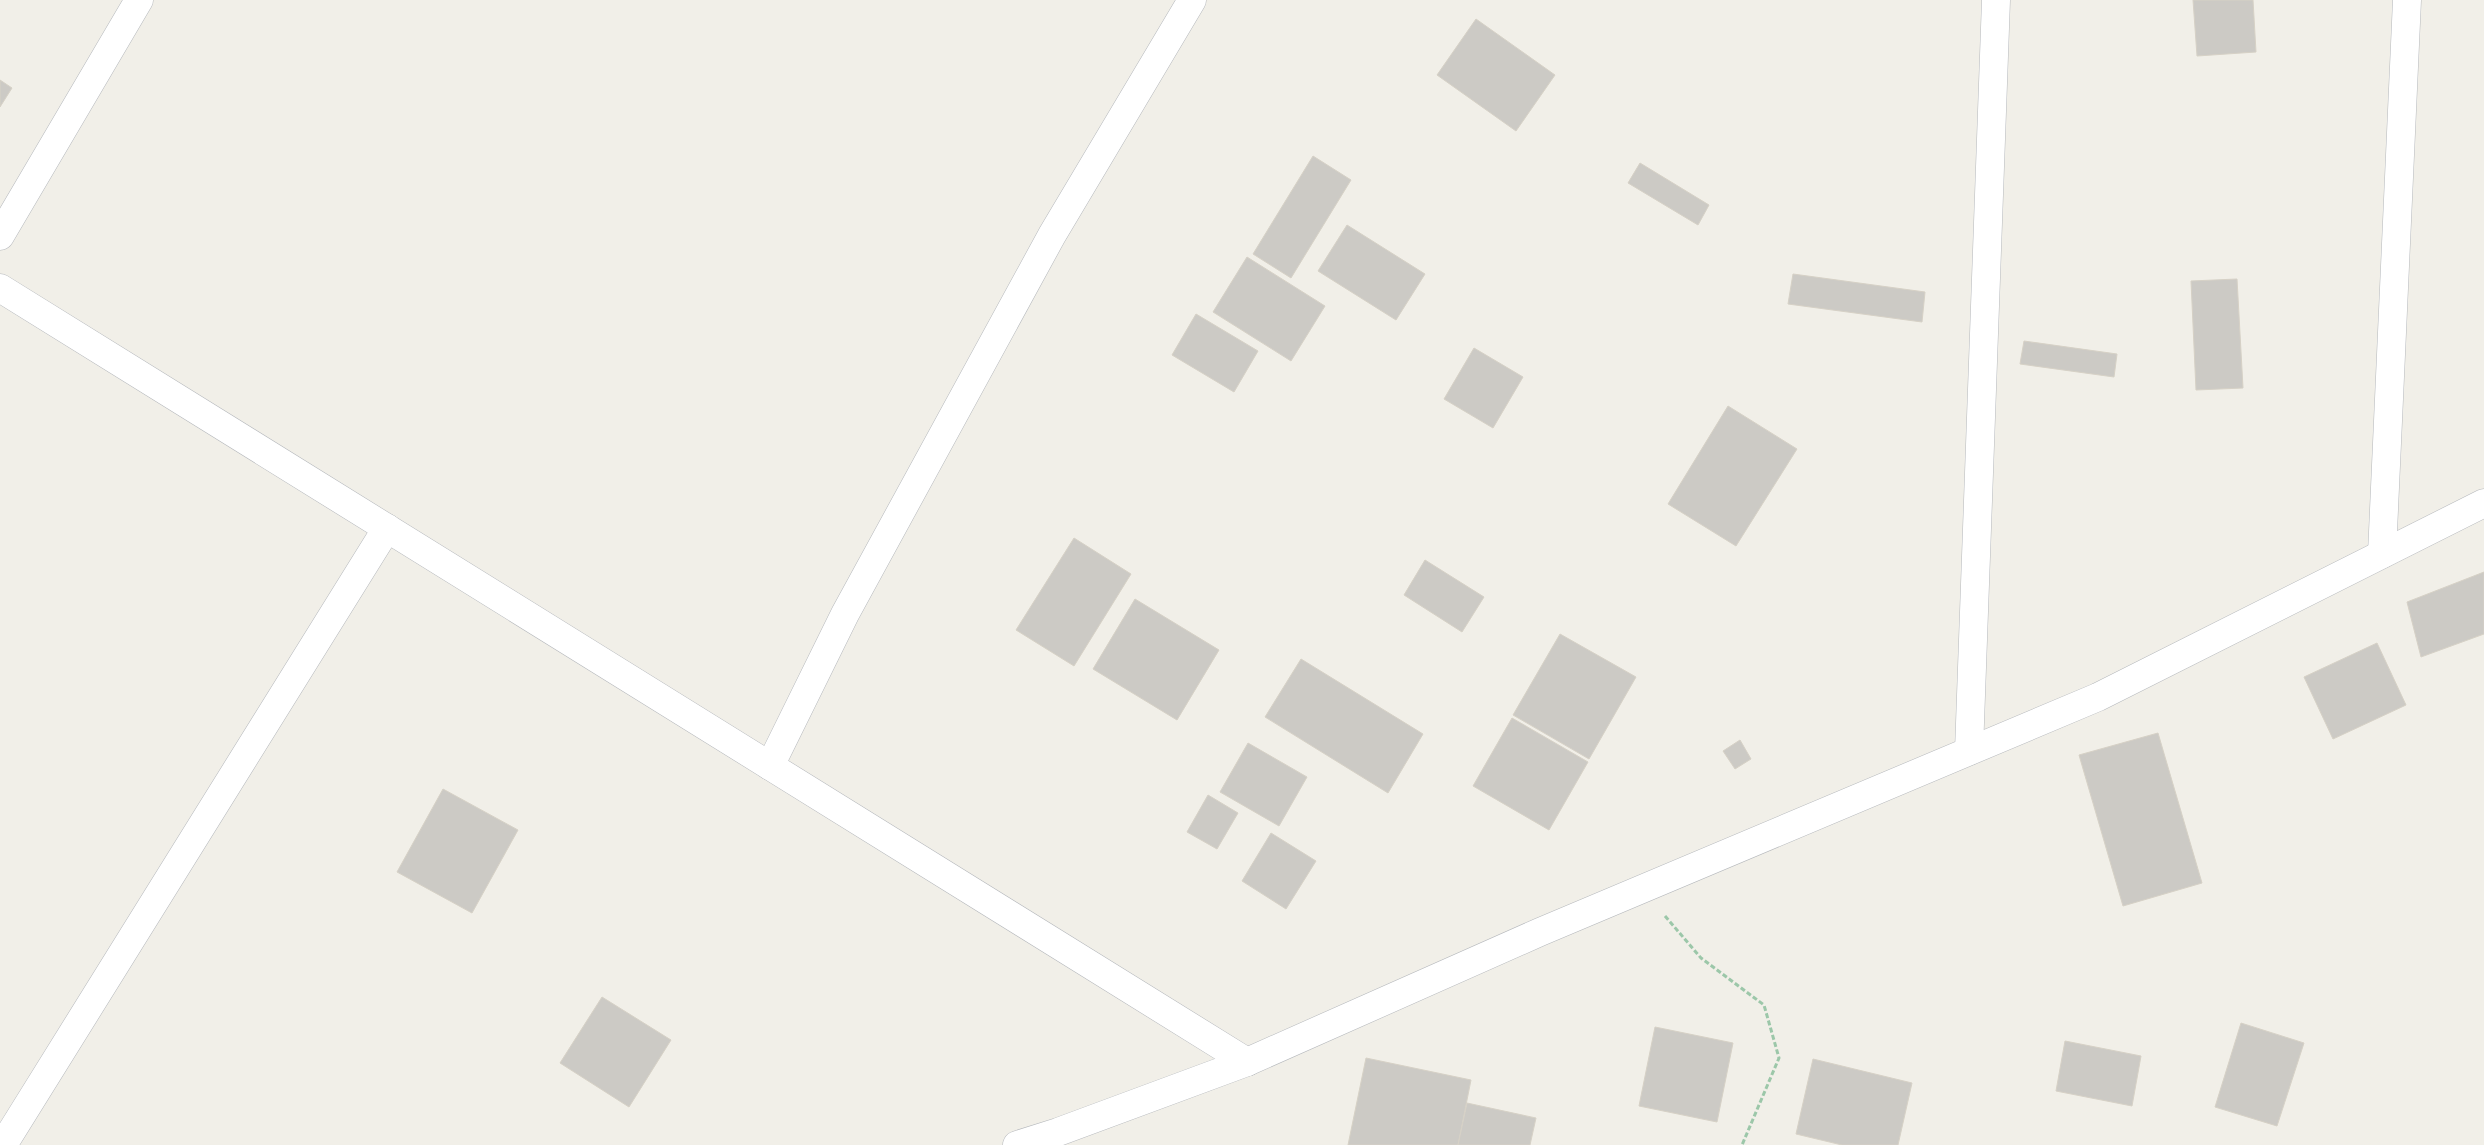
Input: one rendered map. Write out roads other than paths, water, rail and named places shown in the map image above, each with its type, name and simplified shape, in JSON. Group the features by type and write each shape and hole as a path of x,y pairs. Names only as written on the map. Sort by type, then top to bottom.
{"street":[{"path":"0,236 139,0"},
{"path":"770,766 845,614 1052,235 1192,0"},
{"path":"1969,751 1996,0"},
{"path":"2382,554 2407,0"},
{"path":"0,288 1246,1062"},
{"path":"1017,1145 1058,1132 1246,1062 1642,890 2098,697 2484,503"},
{"path":"2,1145 387,528"}]}
